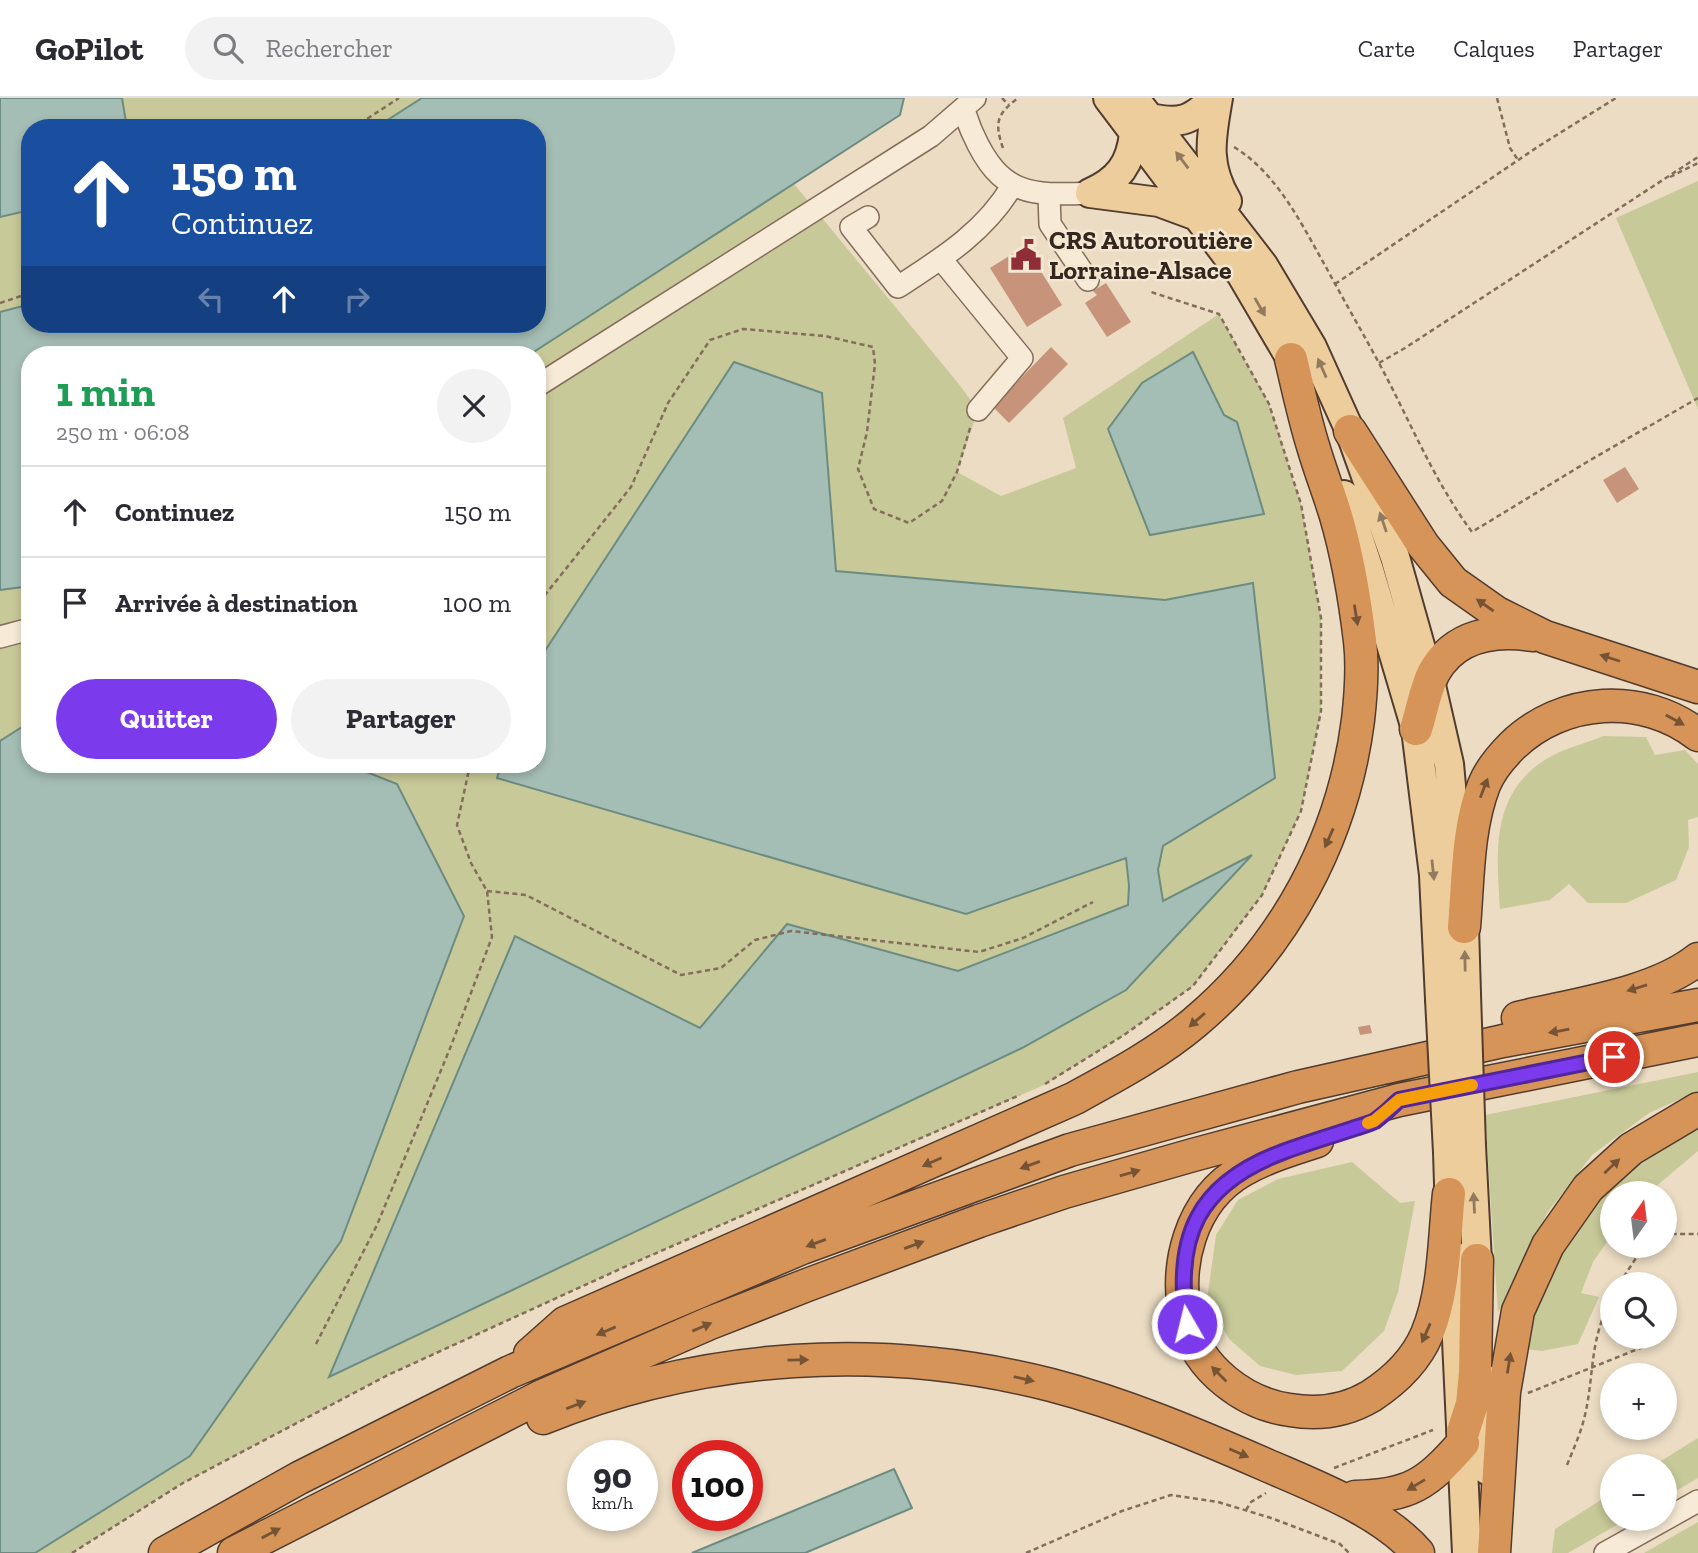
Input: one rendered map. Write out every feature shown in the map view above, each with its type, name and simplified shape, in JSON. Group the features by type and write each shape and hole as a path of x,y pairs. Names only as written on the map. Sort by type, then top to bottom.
{"highway":[{"path":"510,1371 565,1323 1073,1099 1142,1061 1192,1025 1230,991 1267,946 1292,911 1334,825 1351,761 1361,695 1360,643 1349,568 1312,445 1291,359"},
{"path":"1350,430 1423,545 1453,582 1497,613 1545,637 1698,687"},
{"path":"1416,729 1430,681 1450,651 1467,639 1513,632 1545,637"},
{"path":"1464,927 1477,808 1485,782 1500,758 1520,738 1543,722 1568,711 1593,706 1628,706 1664,714 1698,735"},
{"path":"165,1553 310,1472 510,1371 802,1248 1248,1085 1639,989 1667,978 1698,959"},
{"path":"1070,1150 1298,1087 1503,1041 1698,1005"},
{"path":"234,1553 540,1397 698,1328 807,1284 1064,1192 1270,1133 1399,1100 1698,1040"},
{"path":"1399,1100 1374,1121 1282,1152 1241,1171 1221,1187 1204,1207 1190,1231 1183,1258 1182,1292 1187,1324 1198,1349 1215,1372 1234,1389 1258,1402 1309,1413 1356,1405 1385,1387 1408,1364 1426,1337 1437,1305 1449,1194"},
{"path":"1493,1553 1504,1392 1517,1311 1548,1245 1588,1188 1631,1149 1698,1109"},
{"path":"1355,1497 1406,1492 1432,1476 1472,1404 1475,1373 1476,1260"},
{"path":"308,1514 447,1460 581,1403 618,1391 693,1373 776,1360 871,1358 1000,1374 1053,1386 1126,1409 1242,1454 1332,1495 1373,1517 1409,1542 1419,1553"}],"main road":[{"path":"1130,110 1175,122 1188,119 1216,98"},
{"path":"1216,98 1210,141 1212,166 1219,187 1312,347 1350,430 1395,556 1430,681 1449,764 1464,927 1453,996"},
{"path":"1090,193 1104,187 1123,170 1130,157 1130,110"},
{"path":"1130,110 1197,216 1241,274 1291,359 1350,510 1416,729 1434,875 1453,996 1460,1149 1476,1260 1493,1553"},
{"path":"1130,110 1263,265"},
{"path":"1090,193 1158,202 1197,216"},
{"path":"1460,1149 1449,1194 1453,1435 1467,1553"}],"street":[{"path":"546,380 931,136 969,103 983,153 996,171 1012,186 1049,195 1090,193"},
{"path":"868,217 851,227 898,287 941,259 988,219 1012,186"},
{"path":"1049,195 1050,224 1088,280"},
{"path":"941,259 1022,359 978,410"},
{"path":"0,637 21,631"},
{"path":"1605,1553 1698,1501"}],"path":[{"path":"367,119 399,98"},
{"path":"1002,98 1009,105"},
{"path":"1005,154 998,124 1002,111 1018,98"},
{"path":"1497,98 1510,148 1518,160"},
{"path":"1335,284 1518,160 1616,98"},
{"path":"1210,141 1234,147 1252,158 1273,181 1303,225 1379,363 1450,501 1472,532 1698,398"},
{"path":"1379,363 1698,156"},
{"path":"1659,182 1698,163"},
{"path":"1044,1085 1124,1035 1193,986 1262,895 1301,811 1321,710 1319,605 1301,504 1269,404 1219,313 1150,292"},
{"path":"0,303 21,296"},
{"path":"546,594 631,487 668,403 710,340 743,329 825,336 873,347 875,364 867,432 858,469 874,509 909,523 942,501 957,472 978,410"},
{"path":"316,1344 377,1225 451,1046 492,937 487,891 471,863 457,825 468,773"},
{"path":"487,891 526,895 681,975 721,968 755,940 791,931 979,952 1023,938 1093,902"},
{"path":"72,1553 183,1483 388,1375 631,1264 1020,1095"},
{"path":"1677,1234 1698,1234"},
{"path":"1567,1465 1584,1419 1593,1347 1600,1325"},
{"path":"1524,1394 1638,1349"},
{"path":"1334,1468 1453,1435"},
{"path":"1247,1510 1251,1502 1266,1493"},
{"path":"1026,1553 1122,1511 1171,1495 1218,1502 1247,1510 1340,1544 1349,1553"}],"green space":[{"path":"122,98 422,98 389,119 126,119"},
{"path":"1698,181 1698,409 1616,218"},
{"path":"794,184 978,410 957,472 1001,496 1076,468 1063,418 1219,314 1269,404 1301,504 1321,618 1321,711 1301,811 1262,895 1193,986 1124,1035 1044,1085 631,1264 388,1375 183,1483 72,1553 0,1553 0,590 21,587 21,773 546,773 546,346 543,346"},
{"path":"21,212 21,306 0,312 0,217"},
{"path":"1604,736 1646,737 1655,755 1685,750 1698,764 1698,817 1688,820 1689,847 1676,880 1626,903 1588,903 1569,884 1550,900 1500,909 1498,844 1507,805 1516,788 1529,772 1548,758"},
{"path":"1698,1072 1698,1091 1649,1113 1592,1155 1547,1213 1498,1313 1485,1115"},
{"path":"1698,1123 1698,1151 1662,1181 1617,1181 1659,1145"},
{"path":"1352,1162 1400,1203 1415,1201 1398,1292 1384,1331 1342,1371 1296,1375 1260,1366 1229,1339 1207,1300 1216,1235 1238,1200 1278,1179"},
{"path":"1600,1199 1600,1252 1593,1262 1581,1293 1599,1297 1578,1344 1542,1351 1525,1349 1532,1311 1575,1228"},
{"path":"1698,1438 1698,1478 1677,1490 1677,1454 1672,1454"},
{"path":"1600,1501 1600,1531 1606,1531 1568,1553 1552,1553 1555,1529"},
{"path":"1698,1522 1698,1553 1644,1553"}],"water":[{"path":"0,98 122,98 126,119 21,119 21,212 0,217"},
{"path":"422,98 904,98 900,115 543,346 21,346 21,587 0,590 0,312 21,306 21,333 546,333 546,119 389,119"},
{"path":"1193,352 1224,415 1237,422 1264,514 1150,535 1108,429 1142,383"},
{"path":"734,362 822,393 836,571 1165,600 1253,583 1275,778 1163,846 1158,870 1163,901 1252,855 1126,990 1022,1048 329,1377 515,936 700,1028 787,924 958,971 1128,905 1126,858 966,914 497,778 499,773 546,773 546,649"},
{"path":"21,728 21,773 369,773 397,784 464,916 341,1241 190,1456 35,1553 0,1553 0,741"},
{"path":"894,1469 912,1508 805,1553 692,1553 745,1531 763,1531 763,1523"}],"building":[{"path":"1025,246 1062,305 1027,327 990,268"},
{"path":"1106,283 1131,322 1107,337 1085,303 1097,295 1093,291"},
{"path":"1051,347 1068,364 1009,423 993,407"},
{"path":"1625,467 1639,489 1617,503 1603,480"},
{"path":"1370,1025 1372,1033 1360,1035 1358,1027"}],"slow traffic":[{"path":"1368,1123 1399,1100 1472,1085"}],"place":[{"name":"CRS Autoroutière Lorraine-Alsace","path":"1026,255"}],"route":[{"path":"1187,1324 1182,1292 1183,1258 1190,1231 1204,1207 1221,1187 1241,1171 1282,1152 1374,1121 1399,1100 1614,1057"}]}
